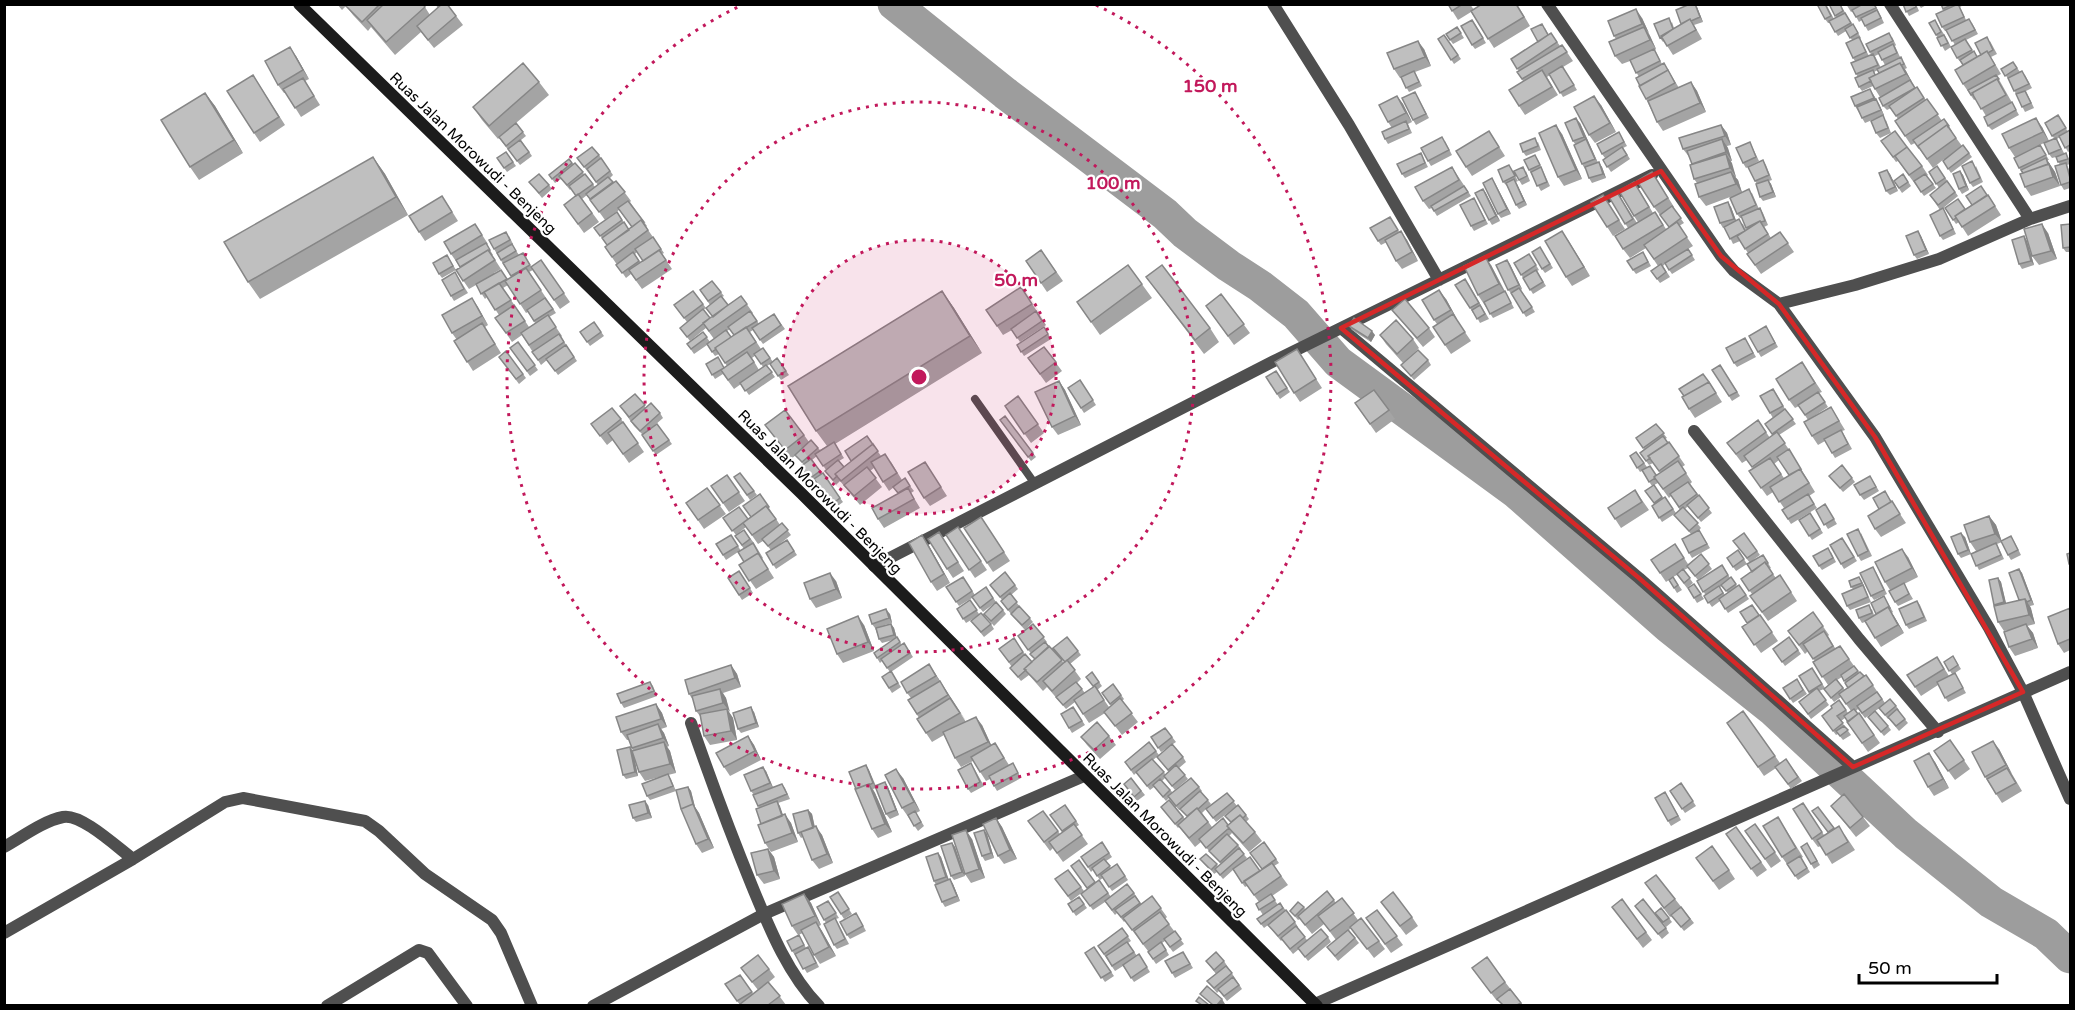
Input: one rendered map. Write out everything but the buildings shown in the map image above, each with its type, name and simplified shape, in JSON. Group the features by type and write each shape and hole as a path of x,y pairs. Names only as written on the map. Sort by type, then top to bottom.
{"main road":[{"name":"Ruas Jalan Morowudi - Benjeng","path":"299,4 874,566 1316,1005"}],"street":[{"path":"1272,4 1349,125 1439,280"},
{"path":"1564,4 1550,9 1661,171 1734,271 1779,304 1875,437 1989,628 2023,692 2070,799"},
{"path":"1890,4 2030,219"},
{"path":"874,566 1341,328 1661,171"},
{"path":"1779,304 1856,285 1939,260 2030,219 2070,206"},
{"path":"1341,328 1639,578 1853,767"},
{"path":"1694,431 1859,639 1938,732"},
{"path":"1316,1005 2070,672"},
{"path":"691,723 731,835 764,914 808,995 819,1005"},
{"path":"593,1005 764,914 1084,776"},
{"path":"4,933 133,859 225,802 243,798 365,821 379,831 425,874 492,920 501,933 532,1005"},
{"path":"4,847 51,821 65,816 81,820 133,859"},
{"path":"330,1005 419,950 428,953 467,1005"}],"lane":[{"path":"975,399 1035,484"}],"highlighted area":[{"path":"1661,171 1721,256 1779,304 1875,437 2023,692 1853,767 1639,578 1341,328"}],"waterway":[{"path":"894,4 1005,93 1165,214 1185,233 1296,314 1338,362 1517,493 1669,627 1772,709 1906,834 1991,902 2046,934 2070,957"}]}
